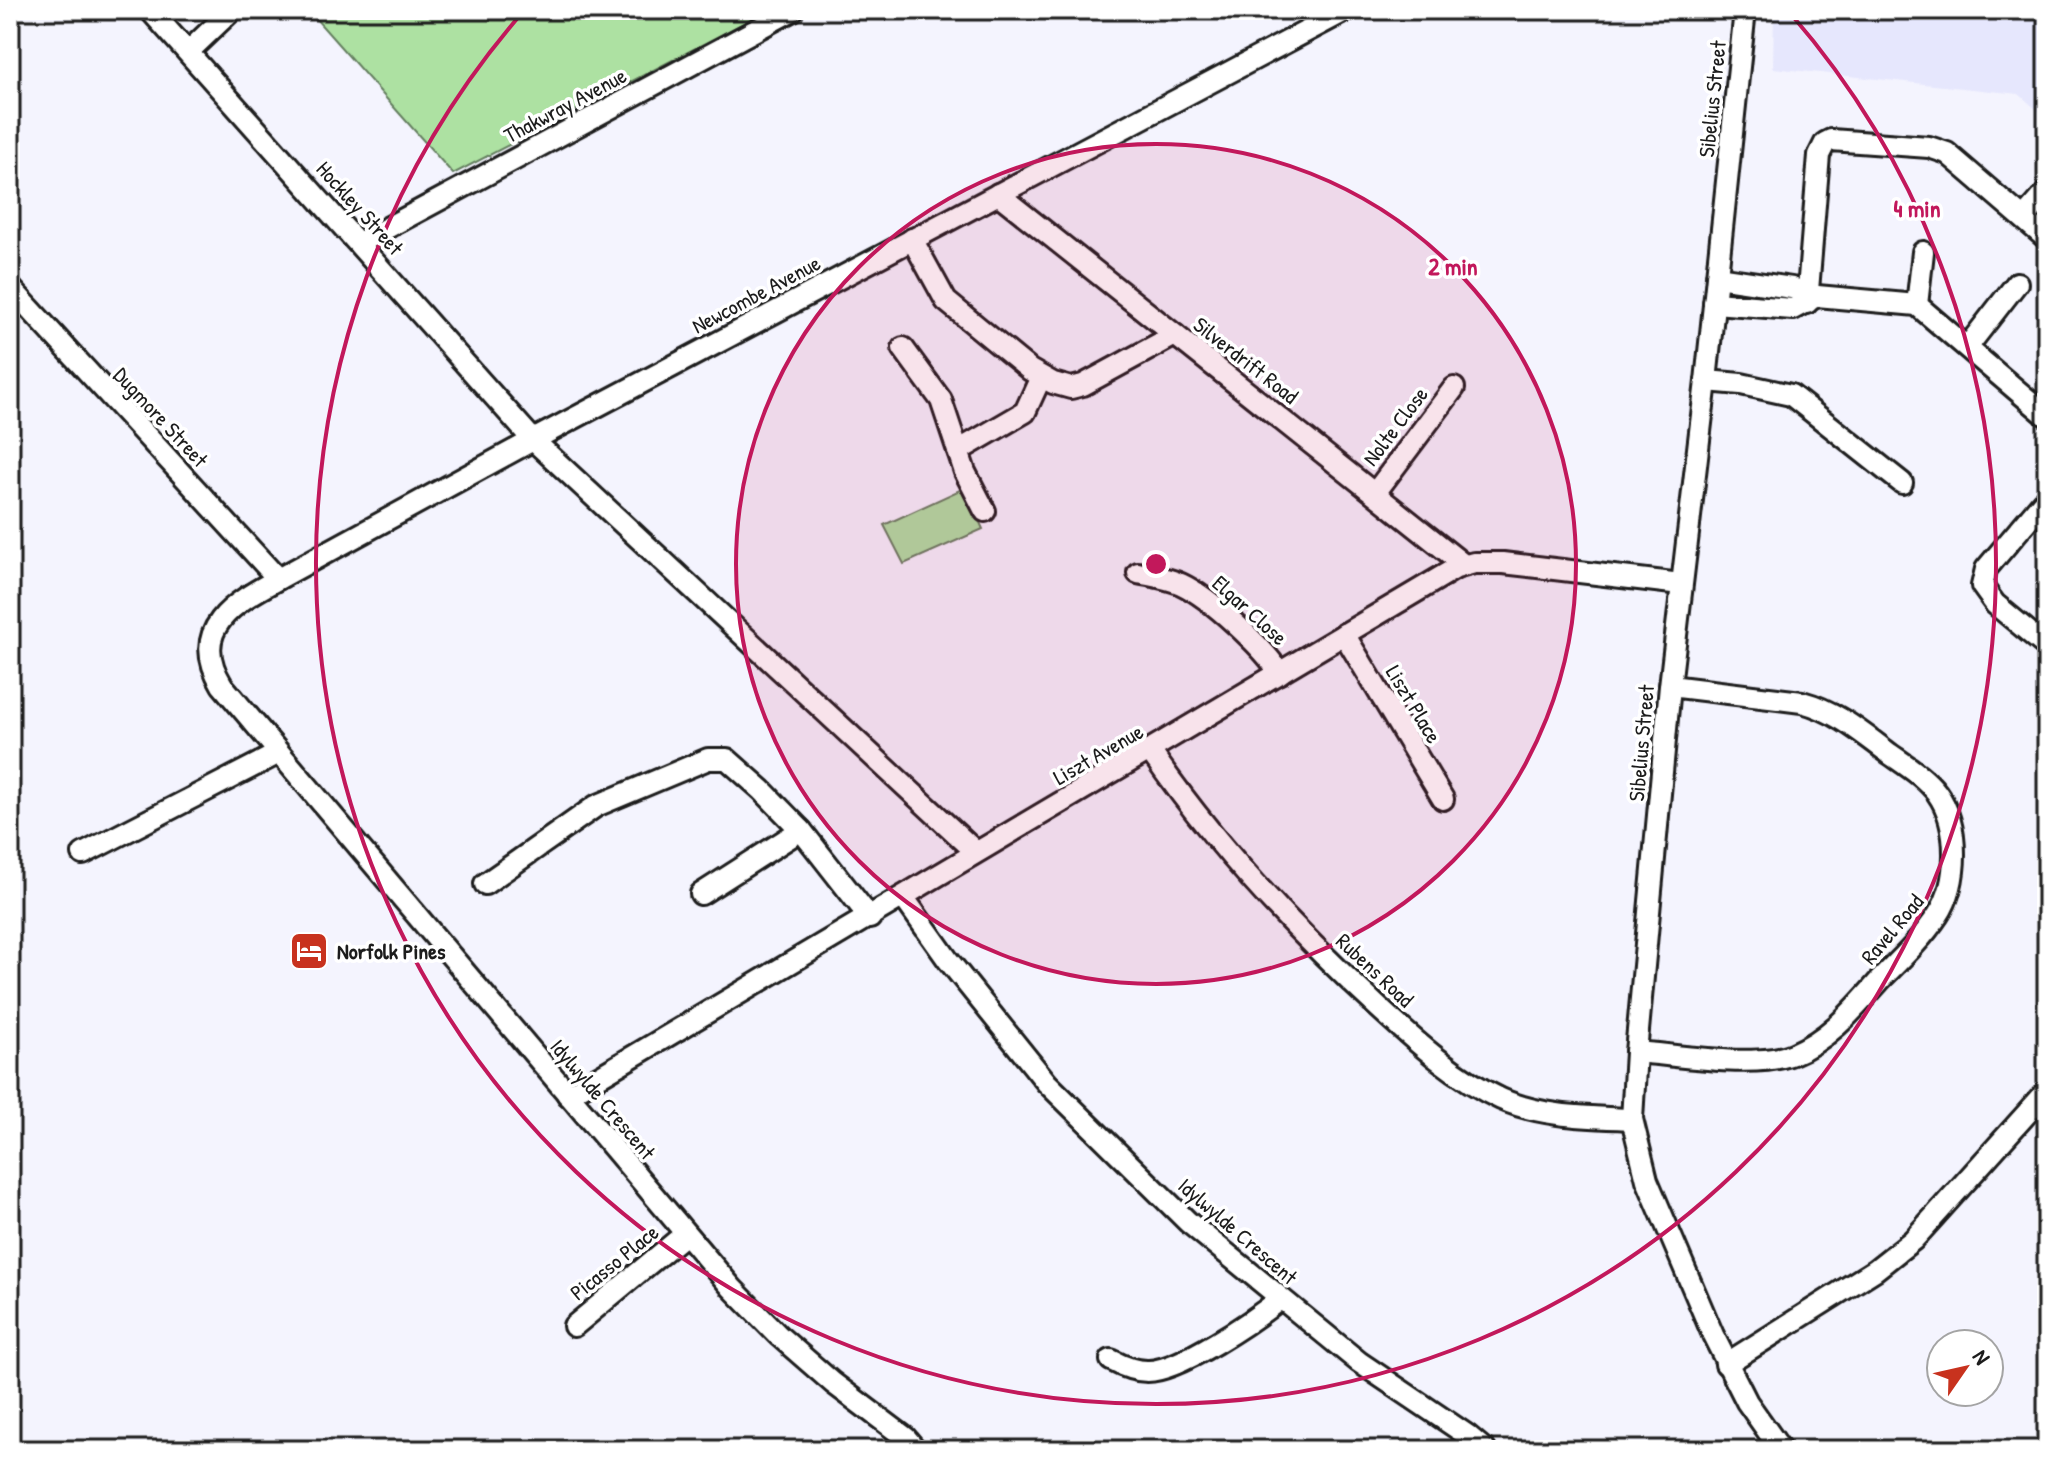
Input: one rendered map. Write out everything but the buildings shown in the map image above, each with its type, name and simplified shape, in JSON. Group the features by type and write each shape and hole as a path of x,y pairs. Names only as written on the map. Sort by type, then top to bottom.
{"street":[{"name":"Hockley Street","path":"150,10 533,440 976,852"},
{"path":"188,52 232,10"},
{"name":"Thakwray Avenue","path":"359,243 793,10"},
{"name":"Sibelius Street","path":"1745,10 1670,686 1632,1119 1647,1180 1726,1364 1747,1402 1781,1450"},
{"name":"Newcombe Avenue","path":"210,646 224,614 240,600 533,440 1344,11"},
{"path":"1811,297 1819,155 1825,143 1831,140 1929,147 1947,153 2047,239"},
{"path":"2024,218 2047,192"},
{"name":"Silverdrift Road","path":"998,194 1464,565"},
{"path":"912,239 946,301 1041,377 1071,388 1083,385 1175,335"},
{"path":"1917,305 1923,252"},
{"path":"1717,277 1811,297 1917,305 2047,416"},
{"path":"1968,346 2017,283"},
{"name":"Dugmore Street","path":"10,287 278,579"},
{"path":"1714,303 1793,309 1811,297"},
{"path":"903,348 941,400 965,472 985,511"},
{"path":"958,451 1025,412 1041,377"},
{"path":"1706,381 1741,384 1791,395 1902,483"},
{"name":"Nolte Close","path":"1375,493 1454,388"},
{"path":"2047,497 1986,569 1982,586 1995,604 2047,647"},
{"name":"Liszt Avenue","path":"568,1095 904,898 976,852 1151,752 1448,572 1464,565 1513,563 1681,584"},
{"name":"Elgar Close","path":"1138,573 1171,580 1190,588 1258,644 1280,673"},
{"name":"Liszt Place","path":"1344,634 1443,799"},
{"name":"Idylwylde Crescent","path":"210,646 212,669 222,685 685,1234 778,1335 833,1383 906,1438 916,1450"},
{"name":"Ravel Road","path":"1636,1052 1752,1060 1779,1058 1803,1049 1824,1037 1845,1019 1920,938 1944,905 1952,873 1951,828 1948,812 1939,796 1917,774 1850,724 1819,708 1787,699 1670,686"},
{"name":"Rubens Road","path":"1151,752 1210,834 1239,868 1328,959 1434,1054 1491,1094 1519,1105 1553,1113 1632,1119"},
{"path":"83,854 279,753"},
{"path":"485,884 596,806 715,757 734,764 801,830 870,918"},
{"path":"701,894 801,830"},
{"name":"Idylwylde Crescent","path":"904,898 948,960 1047,1083 1188,1222 1359,1362 1485,1450"},
{"path":"1726,1364 1899,1252 2047,1091"},
{"name":"Picasso Place","path":"574,1326 685,1234"},
{"path":"1111,1360 1126,1368 1147,1371 1170,1368 1261,1315 1280,1299"}],"shaded area":[{"path":"1774,10 2047,10 2047,119 2019,94 1773,68"}],"green space":[{"path":"308,10 769,10 453,174"},
{"path":"964,488 983,529 904,564 884,525"}],"place":[{"name":"Norfolk Pines","path":"309,951"}]}
